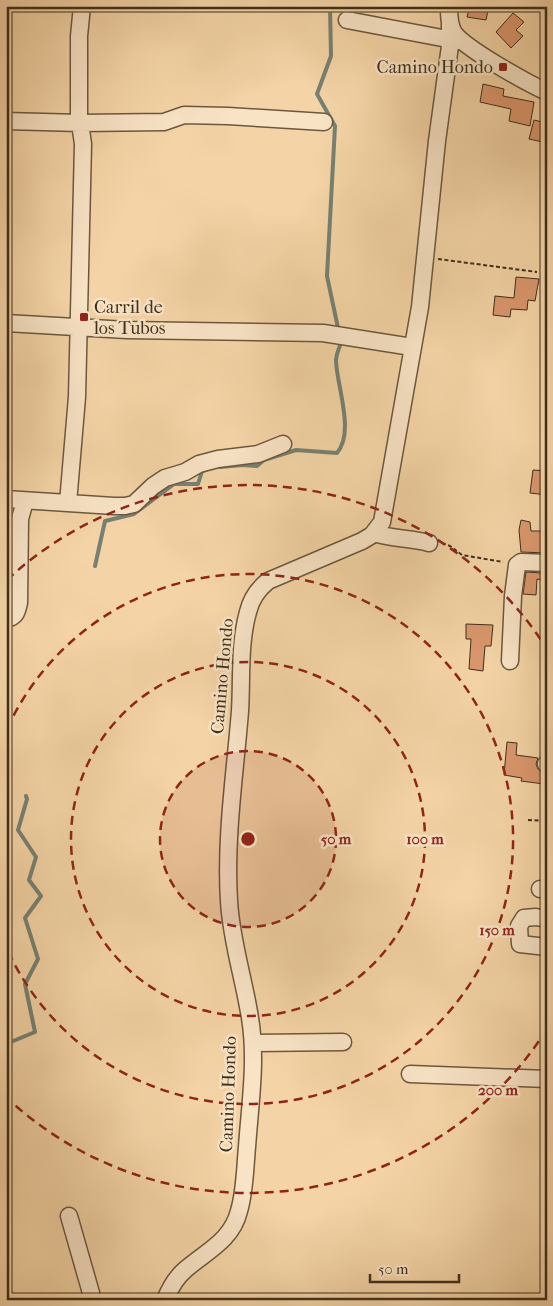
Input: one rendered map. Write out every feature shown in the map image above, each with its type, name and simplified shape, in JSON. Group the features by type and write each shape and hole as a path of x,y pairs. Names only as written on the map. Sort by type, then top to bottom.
{"street":[{"path":"68,503 77,397 79,328 83,144 80,123 79,36 82,6"},
{"path":"347,20 451,33 496,63 547,92"},
{"path":"429,543 374,533 382,522 384,513 420,306 437,141 451,33"},
{"path":"6,121 80,123 164,122 184,115 324,122"},
{"path":"6,323 79,328 323,332 412,347"},
{"path":"6,499 114,506 130,505 165,478 185,472 199,464 258,454 283,444"},
{"path":"6,620 16,615 19,603 20,519 25,501"},
{"name":"Camino Hondo","path":"165,1300 170,1287 185,1269 224,1240 239,1212 252,1086 253,1043 230,912 228,864 240,711 244,630 248,613 258,590 268,581 362,541 374,533"},
{"path":"510,661 518,565 522,562 547,563"},
{"path":"547,919 536,917 524,918 519,926 520,944 547,947"},
{"path":"253,1043 343,1042"},
{"path":"410,1074 547,1079"},
{"path":"69,1216 93,1300"}],"path":[{"path":"426,257 537,272"},
{"path":"429,543 441,543 450,546 462,555 518,565"},
{"path":"528,820 547,821"}],"building":[{"path":"470,6 489,6 486,20 467,17"},
{"path":"513,13 524,22 516,30 523,36 511,48 496,32"},
{"path":"483,84 504,89 503,96 534,102 530,126 509,121 511,109 480,102"},
{"path":"534,120 547,123 547,143 529,139"},
{"path":"516,277 539,279 535,301 528,300 527,310 511,309 510,317 493,315 495,296 514,298"},
{"path":"533,470 547,471 547,495 530,493"},
{"path":"521,520 530,522 531,531 544,531 544,541 547,541 547,553 521,552 519,530"},
{"path":"526,572 542,573 542,580 537,579 536,595 523,594"},
{"path":"466,624 493,625 491,646 485,646 483,671 469,669 471,639 466,639"},
{"path":"507,742 517,743 516,755 538,758 536,764 538,769 544,774 544,784 521,781 522,778 504,775"}],"waterway":[{"path":"330,6 331,56 317,94 335,126 327,276 338,328"},
{"path":"220,467 257,466 264,460 296,450 337,453 345,433 344,409 336,361 341,343"},
{"path":"95,566 105,521 134,514 174,484 198,484 202,471 206,470"},
{"path":"6,1044 35,1032 25,984 38,959 25,918 41,896 29,880 36,857 18,830 27,799 26,796"}],"place":[{"name":"Camino Hondo","path":"503,67"},
{"name":"Carril de los Tubos","path":"84,317"}]}
